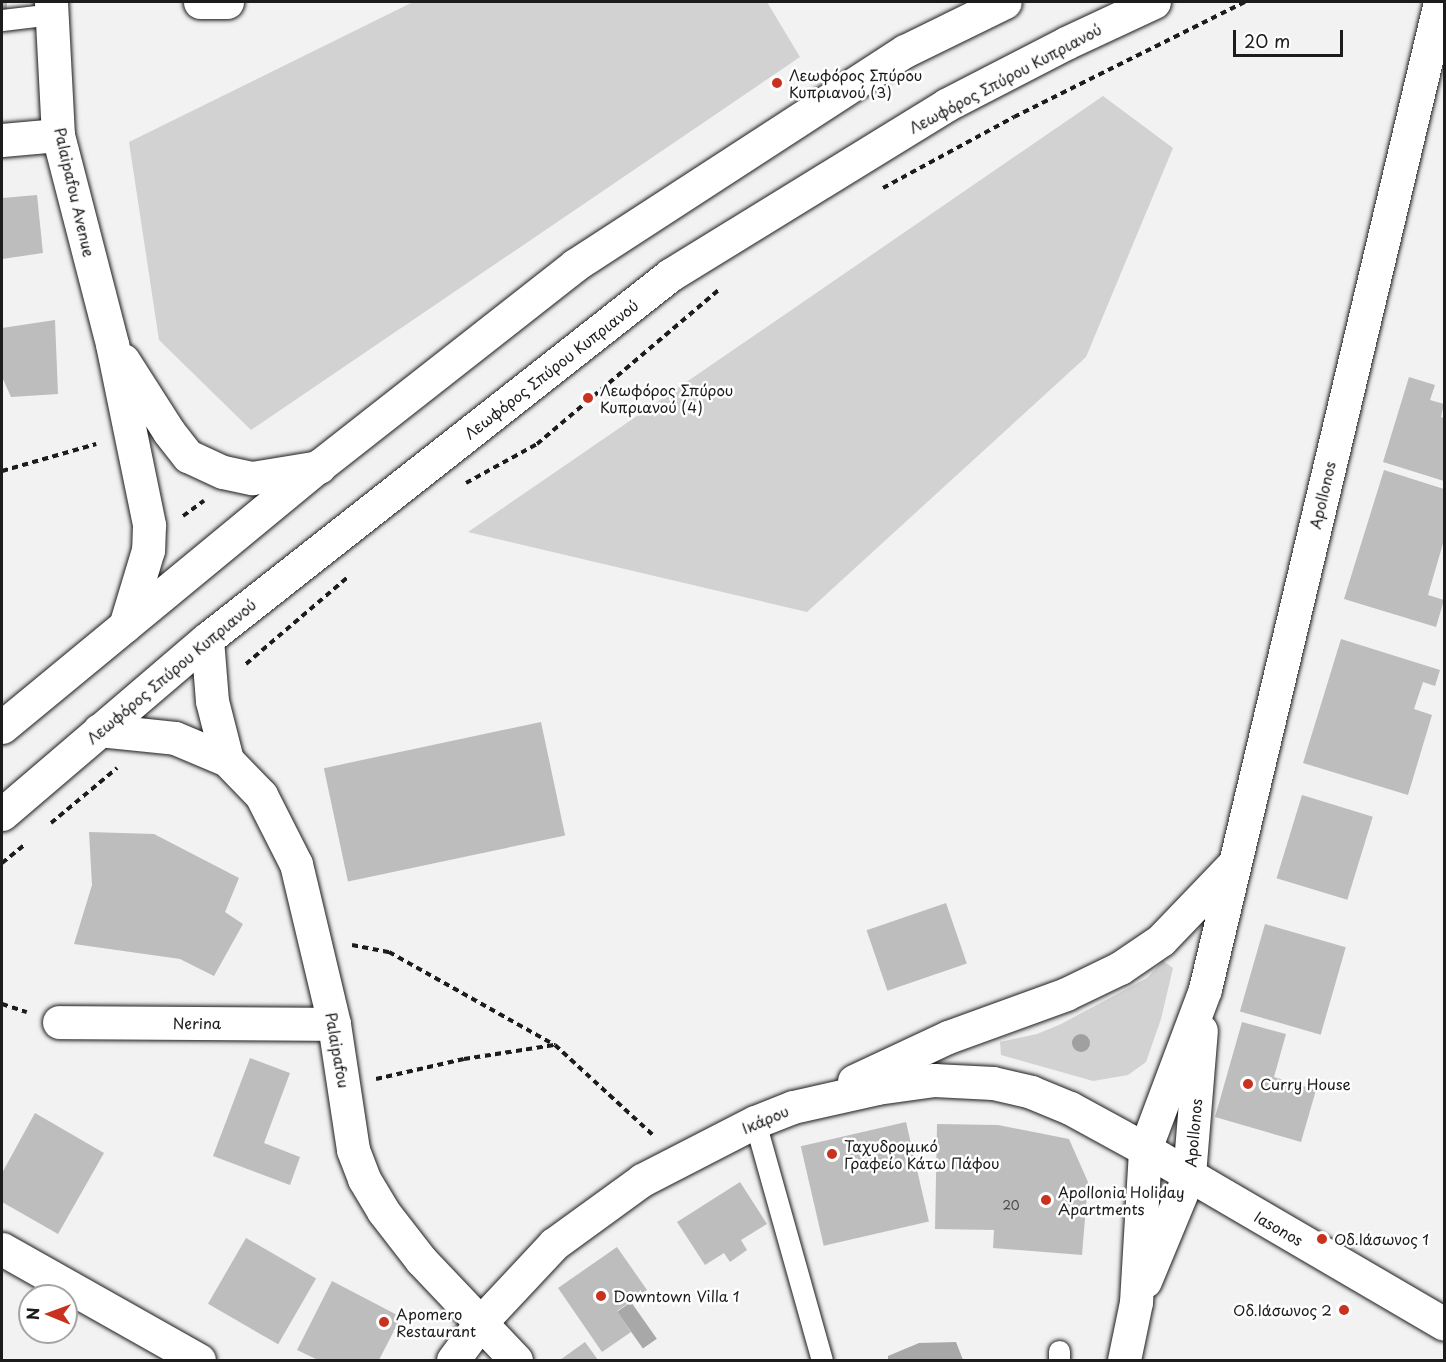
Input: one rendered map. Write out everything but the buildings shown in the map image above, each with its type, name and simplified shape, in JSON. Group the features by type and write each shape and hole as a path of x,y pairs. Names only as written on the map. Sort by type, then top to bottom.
{"street":[{"path":"200,2 227,2"},
{"path":"2,727 319,466 574,265 905,51 1005,2"},
{"name":"Λεωφόρος Σπύρου Κυπριανού","path":"2,814 207,639 670,275 946,105 1066,43 1154,2"},
{"name":"Apollonos","path":"1124,1360 1136,1302 1146,1149 1205,989 1437,46 1440,2"},
{"name":"Palaipafou Avenue","path":"52,8 58,135 112,344 149,525 148,550 125,626"},
{"path":"2,140 58,135"},
{"name":"Palaipafou Avenue","path":"112,344 169,432 188,456 223,472 252,478 319,466"},
{"path":"207,639 213,700 227,760"},
{"path":"99,730 175,738 227,760"},
{"name":"Palaipafou","path":"227,760 261,795 296,864 316,940 334,1024 353,1150 364,1179 383,1211 421,1260 516,1360"},
{"path":"812,1101 948,1038 1066,994 1119,968 1161,940 1234,864"},
{"name":"Apollonos","path":"1136,1302 1189,1175 1205,989"},
{"name":"Nerina","path":"59,1022 334,1024"},
{"name":"Ικάρου","path":"453,1360 481,1322 554,1244 642,1180 755,1122 812,1101 934,1080 993,1083 1031,1092 1070,1108 1146,1149"},
{"name":"Iasonos","path":"1146,1149 1444,1324"},
{"path":"2,1249 199,1360"}],"lane":[{"path":"2,20 52,8"},
{"path":"755,1122 822,1360"}],"path":[{"path":"878,192 1014,117 1245,2"},
{"path":"463,485 537,444 727,282"},
{"path":"2,471 99,443"},
{"path":"246,664 353,573"},
{"path":"47,826 120,766"},
{"path":"2,863 29,841"},
{"path":"316,940 389,952 555,1045 680,1160"},
{"path":"345,1087 464,1059 555,1045"}],"shaded area":[{"path":"413,2 767,2 800,57 251,430 159,340 129,142"},
{"path":"1103,96 1173,148 1086,357 807,612 468,532"},
{"path":"1163,961 1173,968 1161,1019 1146,1062 1128,1075 1093,1081 1001,1055 1000,1042 1037,1034 1061,1024 1147,978"},
{"path":"631,1302 657,1339 643,1349 617,1312"},
{"path":"956,1342 963,1360 888,1360 888,1356 919,1343"}],"place":[{"name":"Λεωφόρος Σπύρου Κυπριανού (3)","path":"777,83"},
{"name":"Λεωφόρος Σπύρου Κυπριανού (4)","path":"588,398"},
{"name":"Curry House","path":"1248,1084"},
{"name":"Ταχυδρομικό Γραφείο Κάτω Πάφου","path":"832,1154"},
{"name":"Apollonia Holiday Apartments","path":"1046,1200"},
{"name":"Οδ.Ιάσωνος 1","path":"1322,1239"},
{"name":"Downtown Villa 1","path":"601,1296"},
{"name":"Οδ.Ιάσωνος 2","path":"1344,1310"},
{"name":"Apomero Restaurant","path":"384,1322"}]}
